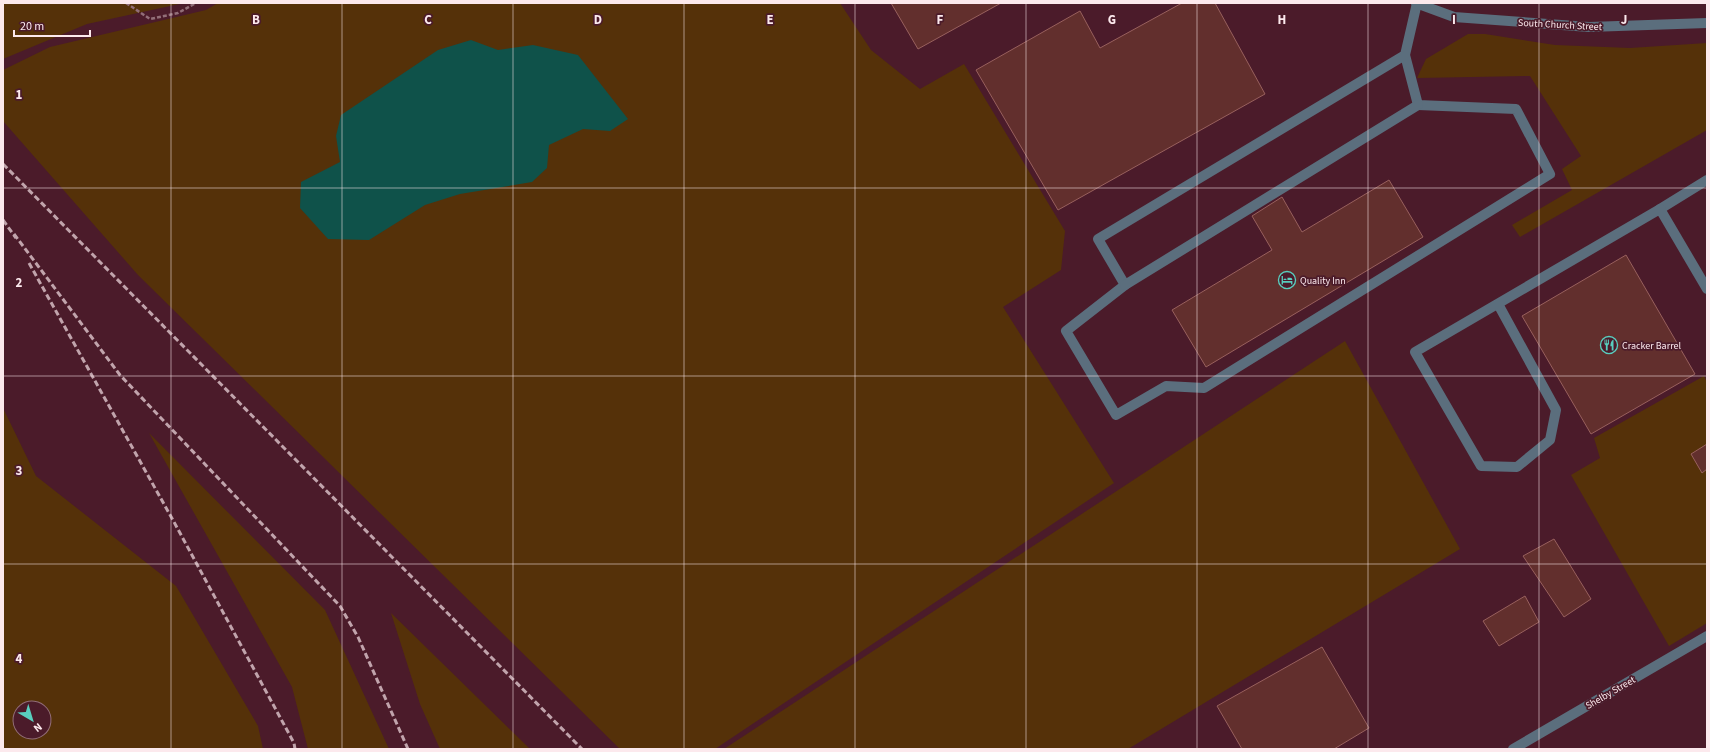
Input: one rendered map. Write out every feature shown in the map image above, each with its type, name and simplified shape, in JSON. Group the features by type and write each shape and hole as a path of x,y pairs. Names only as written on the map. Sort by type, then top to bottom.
{"street":[{"name":"South Church Street","path":"1416,3 1454,17 1589,27 1707,23"},
{"path":"1416,3 1405,54 1418,105"},
{"path":"1125,285 1098,238 1405,54"},
{"path":"1418,105 1516,109 1550,174 1204,388 1166,386 1116,415 1066,331 1125,285 1418,105"},
{"path":"1498,304 1556,410 1550,440 1517,467 1481,466 1415,352 1707,180"},
{"path":"1660,209 1707,289"},
{"name":"Shelby Street","path":"1513,749 1707,636"}],"path":[{"path":"126,3 150,19 178,13 196,3"}],"shaded area":[{"path":"3,3 184,3 87,24 3,59"},
{"path":"218,3 840,3 871,50 920,89 964,64 1065,231 1061,270 1003,307 1114,483 715,749 620,749 138,275 3,121 3,70 50,47 206,10"},
{"path":"1468,34 1485,34 1555,45 1630,48 1707,43 1707,130 1520,237 1512,225 1572,190 1562,169 1581,156 1530,76 1417,78 1426,59"},
{"path":"471,40 498,50 533,45 578,55 628,119 610,131 583,129 549,145 547,168 532,182 460,194 425,205 369,240 328,239 300,208 301,182 340,162 336,136 341,115 438,50"},
{"path":"1345,341 1460,549 1128,749 724,749"},
{"path":"1704,376 1707,382 1707,623 1669,646 1571,475 1600,458 1594,438"},
{"path":"3,408 36,476 176,586 258,726 263,749 3,749"},
{"path":"149,433 325,610 389,749 308,749 292,687"},
{"path":"391,613 530,749 440,749 420,704"}],"building":[{"path":"891,3 1001,3 918,49"},
{"path":"1182,3 1215,3 1265,94 1058,210 976,70 1080,11 1100,48"},
{"name":"Quality Inn","path":"1389,180 1423,237 1206,367 1172,310 1272,250 1252,216 1282,197 1302,232"},
{"name":"Cracker Barrel","path":"1626,255 1695,374 1591,434 1522,316"},
{"path":"1707,444 1707,469 1702,473 1691,454"},
{"path":"1554,539 1591,599 1564,617 1523,556"},
{"path":"1525,596 1539,622 1499,646 1483,621"},
{"path":"1322,647 1369,728 1334,749 1242,749 1217,706"}],"railway":[{"path":"3,164 582,749"},
{"path":"3,220 16,238"},
{"path":"14,234 120,375 340,606 358,637 408,749"},
{"path":"29,263 174,522 294,743 295,749"}],"place":[{"name":"Quality Inn","path":"1287,280"},
{"name":"Cracker Barrel","path":"1609,345"}]}
